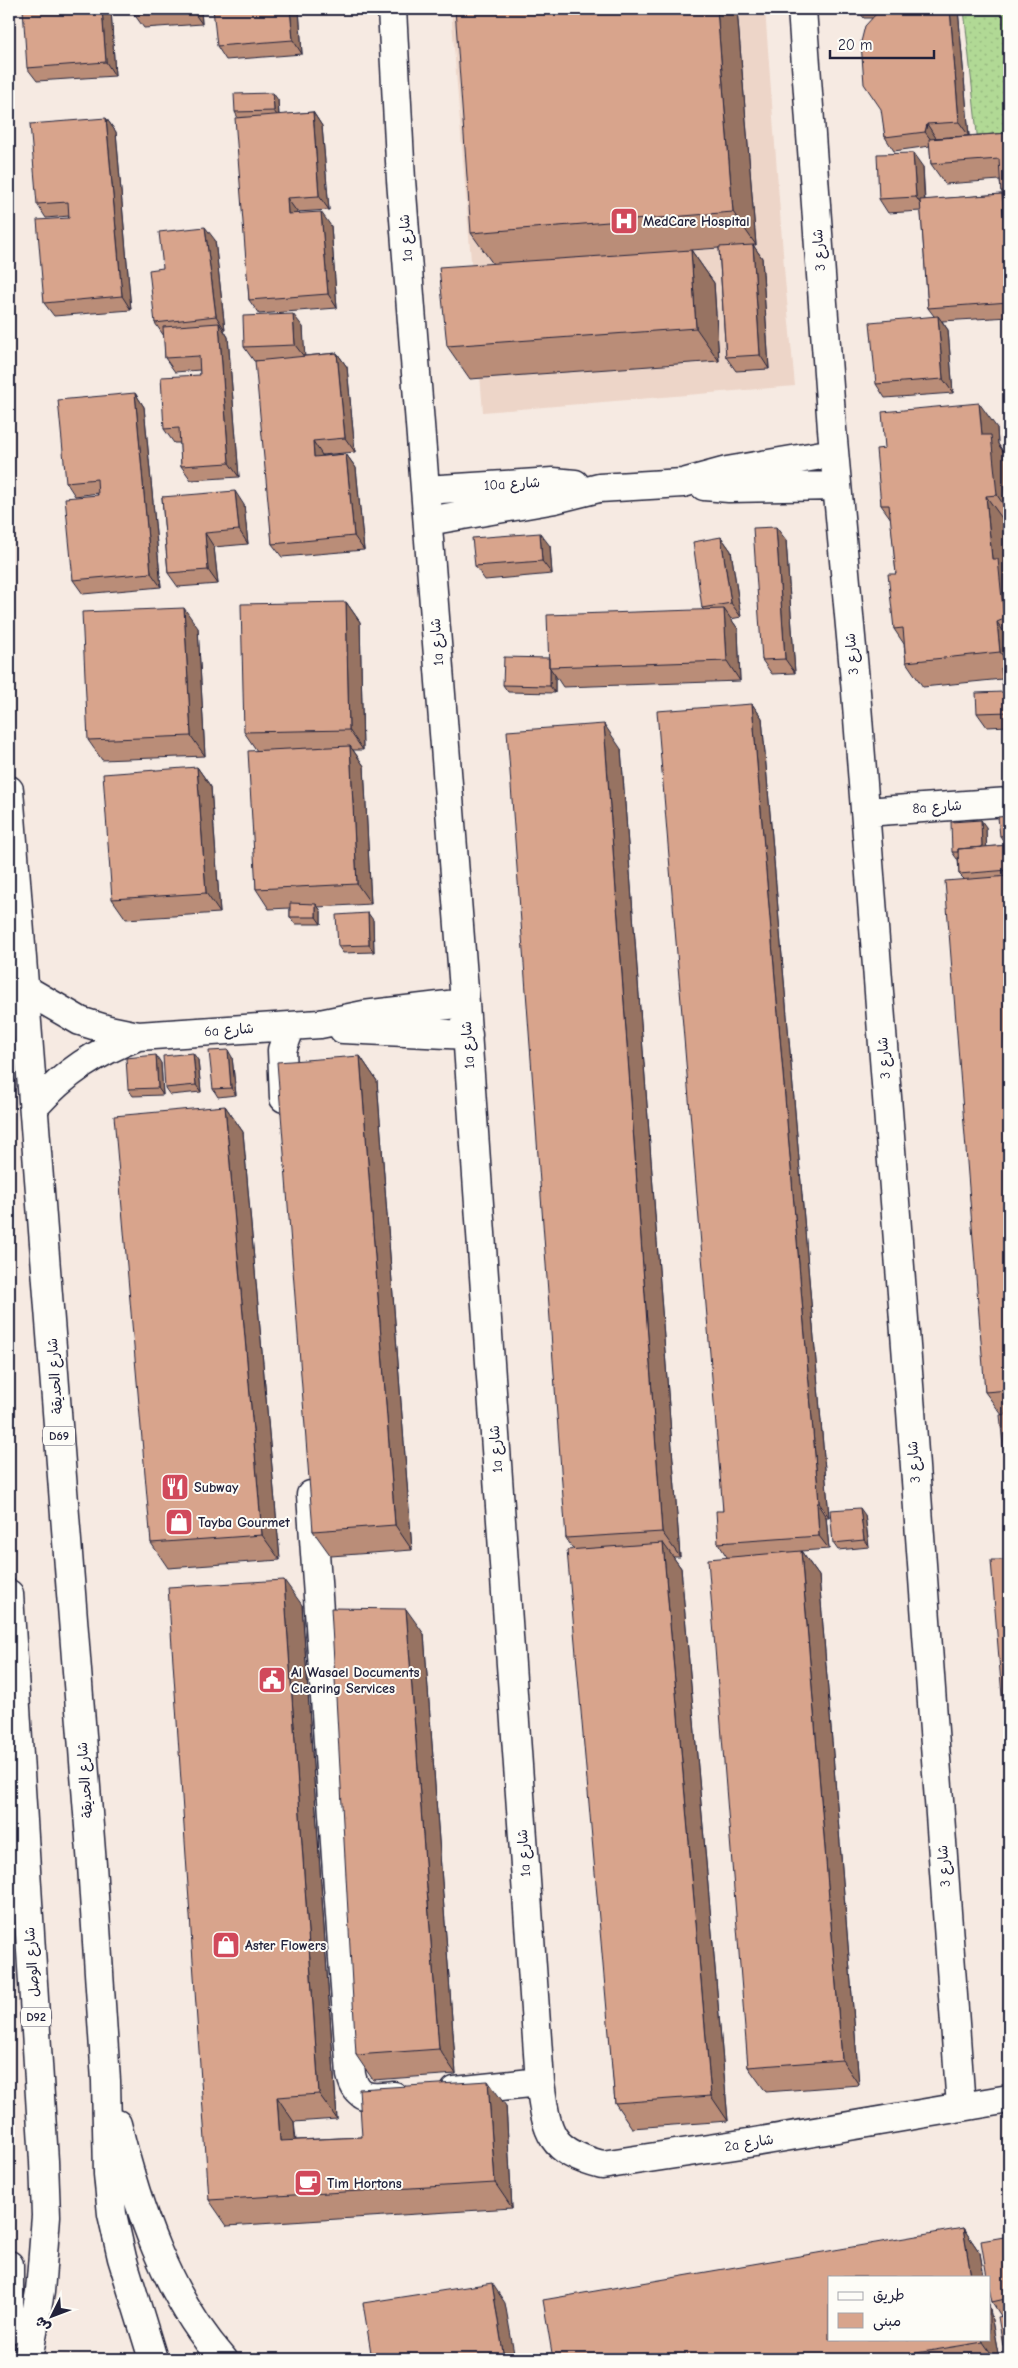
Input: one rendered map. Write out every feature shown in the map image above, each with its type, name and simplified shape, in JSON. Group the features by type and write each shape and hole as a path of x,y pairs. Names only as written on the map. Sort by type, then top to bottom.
{"street":[{"name":"1a شارع","path":"392,9 401,180 468,1035 540,2082"},
{"name":"شارع 3","path":"802,9 834,453 865,812 961,2107"},
{"name":"10a شارع","path":"683,483 727,471 834,453"},
{"name":"10a شارع","path":"425,490 553,482 599,488"},
{"name":"10a شارع","path":"428,521 555,499 599,488 683,483 729,488 837,486"},
{"name":"شارع الحديقة","path":"9,790 35,1106 106,2082"},
{"name":"8a شارع","path":"865,812 1009,802"},
{"name":"6a شارع","path":"25,989 80,1021 108,1030 138,1036 320,1024 364,1015 465,1003"},
{"name":"6a شارع","path":"320,1024 366,1032 468,1035"},
{"path":"286,1124 281,1063 282,1050 291,1026"},
{"name":"6a شارع","path":"35,1106 56,1083 81,1064 109,1048 138,1036"},
{"path":"309,1467 351,2075 354,2085 360,2093 370,2098 540,2082"},
{"name":"شارع الوصل","path":"9,1594 44,2151 46,2216 40,2292 28,2359"},
{"path":"106,2082 108,2174 112,2214 122,2258 153,2359"},
{"path":"106,2082 122,2147 143,2212 167,2274 188,2310 223,2359"},
{"name":"2a شارع","path":"540,2082 548,2130 557,2142 581,2160 602,2165 756,2142 1009,2099"},
{"path":"9,2265 9,2329"}],"shaded area":[{"name":"MedCare Hospital","path":"451,9 765,9 785,280 795,386 483,412"}],"green space":[{"path":"964,9 1009,9 1009,150 979,153"}],"building":[{"path":"23,9 102,9 106,62 27,68"},
{"path":"133,9 192,9 192,10 134,14"},
{"path":"213,9 290,9 293,40 217,46"},
{"path":"455,9 717,9 733,212 471,233"},
{"path":"875,9 950,9 959,122 927,124 925,132 885,137 881,109 864,84 861,42 865,26 876,14"},
{"path":"273,93 274,111 235,112 234,94"},
{"path":"313,112 319,196 287,198 288,214 321,212 328,294 249,300 235,118"},
{"path":"106,118 122,296 44,303 37,220 69,218 68,202 37,204 30,124"},
{"path":"1009,133 1009,191 1001,191 999,159 931,164 929,139"},
{"path":"913,153 916,197 879,199 877,154"},
{"path":"1002,194 1009,302 928,308 920,200"},
{"path":"205,227 216,316 155,323 149,270 163,268 159,232"},
{"path":"753,245 760,355 726,357 719,247"},
{"path":"691,250 696,328 447,346 439,267"},
{"path":"293,314 295,345 244,347 243,316"},
{"path":"938,316 943,379 876,384 870,322"},
{"path":"219,323 229,463 181,466 179,428 164,429 161,377 200,375 199,356 165,358 163,327"},
{"path":"337,353 345,438 313,441 314,457 346,454 354,536 272,544 255,361"},
{"path":"135,393 151,573 73,580 65,498 98,495 97,479 66,482 58,400"},
{"path":"979,403 982,435 991,435 997,495 986,496 992,559 998,559 1004,619 997,622 1000,652 906,662 903,628 894,629 888,574 896,574 889,505 881,505 876,449 885,448 882,412"},
{"path":"235,491 239,530 205,533 208,570 168,573 162,497"},
{"path":"776,527 785,659 762,660 753,528"},
{"path":"540,533 542,561 475,566 472,538"},
{"path":"721,537 731,603 702,608 693,542"},
{"path":"346,602 349,730 244,732 241,604"},
{"path":"184,608 191,736 88,740 82,612"},
{"path":"724,609 727,661 549,667 547,615"},
{"path":"504,657 549,658 550,686 503,685"},
{"path":"1001,668 1009,668 1009,712 977,713 976,693 1003,692"},
{"path":"752,704 819,1503 817,1503 819,1536 718,1543 716,1511 723,1511 657,711"},
{"path":"604,724 662,1532 566,1538 507,731"},
{"path":"350,746 357,884 256,889 248,751"},
{"path":"197,767 206,893 112,899 103,774"},
{"path":"1009,816 1009,835 1000,836 998,817"},
{"path":"981,820 982,847 958,849 958,852 952,852 951,822"},
{"path":"1009,845 1009,870 959,874 958,849"},
{"path":"1009,876 1009,1390 985,1392 945,881"},
{"path":"290,903 316,904 316,917 290,917"},
{"path":"368,913 369,945 338,946 336,915"},
{"path":"228,1050 231,1088 213,1089 209,1051"},
{"path":"193,1053 196,1085 165,1088 163,1056"},
{"path":"156,1055 158,1088 128,1089 126,1058"},
{"path":"360,1056 395,1525 313,1531 277,1062"},
{"path":"225,1106 262,1535 151,1543 114,1116"},
{"path":"1009,1414 1009,1507 1000,1415"},
{"path":"860,1508 864,1540 833,1543 830,1510"},
{"path":"663,1543 711,2096 615,2103 567,1550"},
{"path":"801,1551 842,2060 748,2067 708,1559"},
{"path":"991,1560 1009,1560 1009,1783"},
{"path":"284,1580 319,2094 277,2097 280,2141 362,2137 359,2089 488,2081 495,2183 209,2200 168,1587"},
{"path":"331,1608 406,1609 439,2049 356,2055"},
{"path":"963,2228 971,2276 828,2276 828,2340 982,2340 983,2342 880,2359 553,2359 543,2300"},
{"path":"1004,2237 1009,2267 1009,2298 992,2302 990,2276 987,2276 981,2241"},
{"path":"492,2283 504,2359 372,2359 363,2303"},
{"path":"1009,2315 1009,2343 1003,2345 998,2317"}],"place":[{"name":"MedCare Hospital","path":"624,221"},
{"name":"Subway","path":"175,1487"},
{"name":"Tayba Gourmet","path":"179,1522"},
{"name":"Al Wasael Documents Clearing Services","path":"272,1680"},
{"name":"Aster Flowers","path":"226,1945"},
{"name":"Tim Hortons","path":"308,2183"}]}
